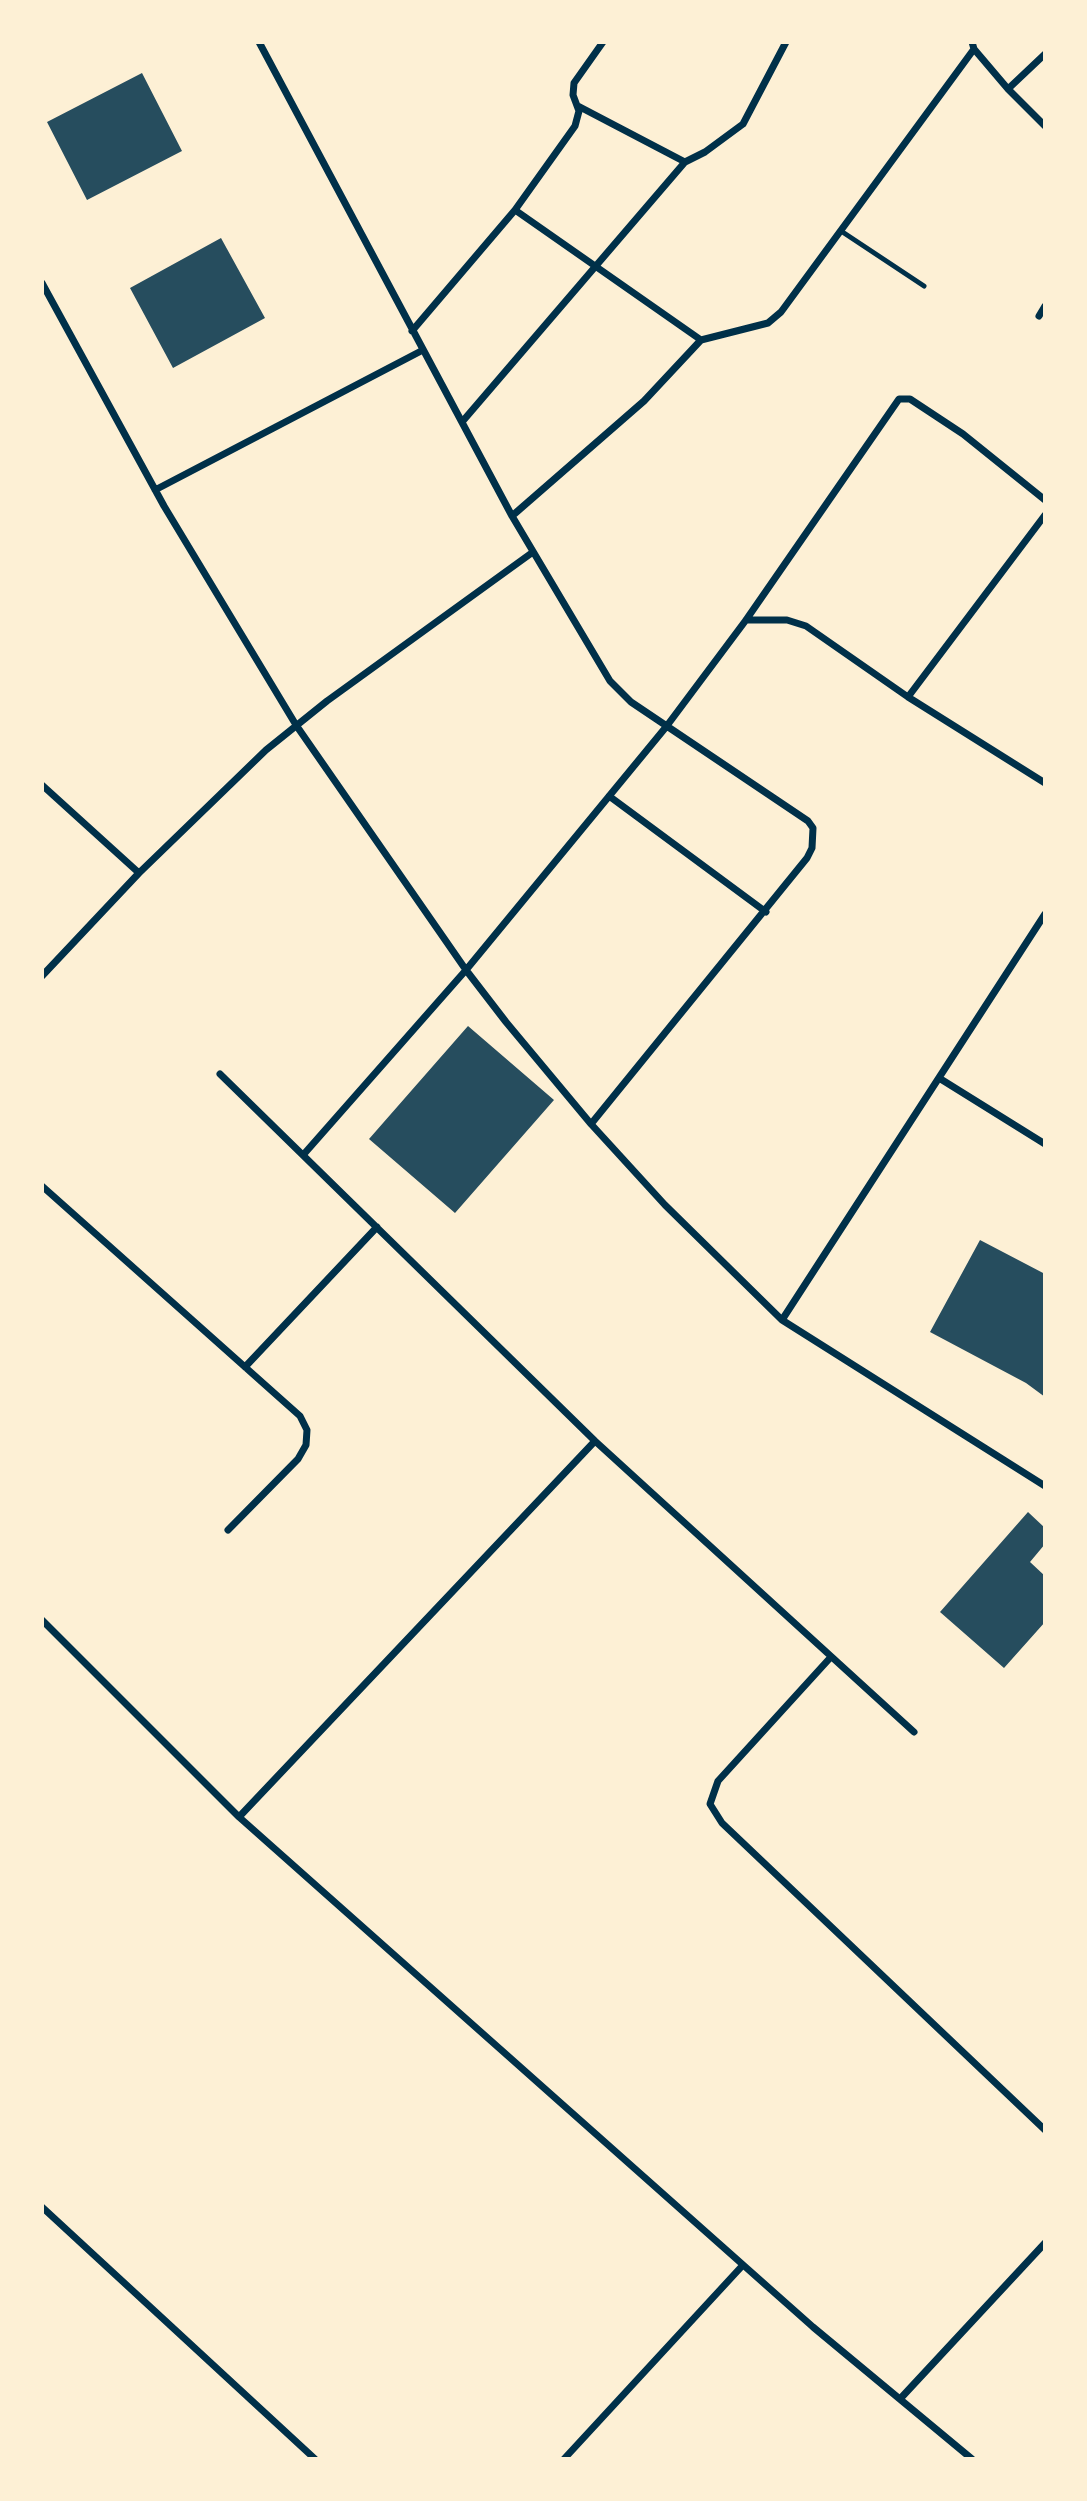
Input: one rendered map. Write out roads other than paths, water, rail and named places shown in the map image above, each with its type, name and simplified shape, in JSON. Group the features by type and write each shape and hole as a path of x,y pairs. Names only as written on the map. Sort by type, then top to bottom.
{"street":[{"path":"259,42 512,516 610,681 631,702 808,821 813,828 812,848 807,858 766,912 591,1124"},
{"path":"412,331 515,210 575,126 579,111 574,83 603,42"},
{"path":"462,422 685,162 705,152 743,124 786,42"},
{"path":"512,516 644,401 701,340 760,325 774,317 841,231 973,45 1008,89 1045,126"},
{"path":"1008,89 1045,54"},
{"path":"577,106 685,162"},
{"path":"515,210 701,340"},
{"path":"42,283 155,490 296,725 466,970 591,1124 665,1205 782,1320 1045,1486"},
{"path":"1039,316 1045,306"},
{"path":"155,490 423,350"},
{"path":"304,1154 466,970 666,727 746,620 899,399 910,399 962,434 1045,500"},
{"path":"908,697 1045,515"},
{"path":"42,976 139,873 296,725 533,552"},
{"path":"746,620 787,620 806,626 908,697 1045,783"},
{"path":"42,785 139,873"},
{"path":"609,796 766,912"},
{"path":"782,1320 1045,914"},
{"path":"220,1074 595,1441 830,1658 914,1731"},
{"path":"939,1078 1045,1144"},
{"path":"42,1186 300,1416 307,1430 306,1446 298,1459 228,1530"},
{"path":"245,1367 377,1227"},
{"path":"239,1817 595,1441"},
{"path":"42,1620 239,1817 743,2265 972,2459"},
{"path":"830,1658 718,1780 710,1804 722,1823 1045,2130"},
{"path":"42,2207 316,2459"},
{"path":"900,2399 1045,2243"},
{"path":"564,2459 743,2265"}],"lane":[{"path":"841,231 924,286"}]}
